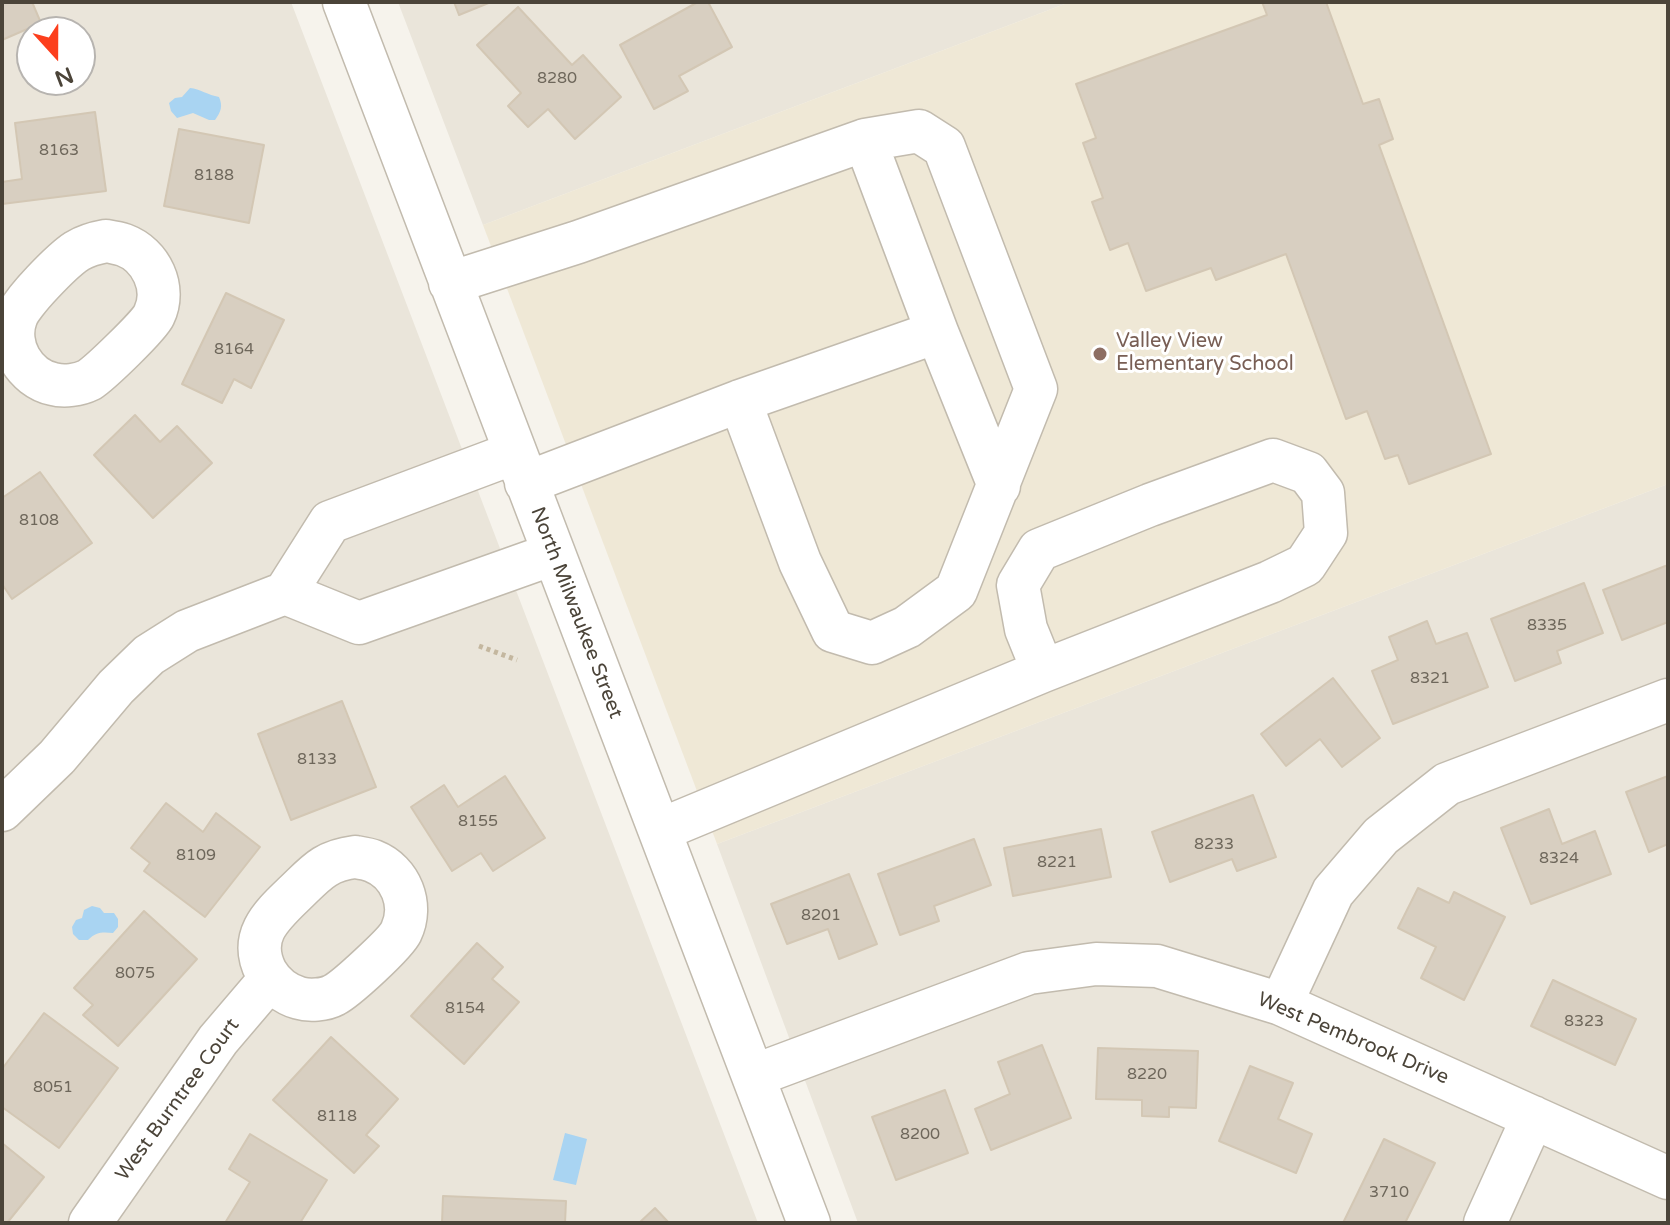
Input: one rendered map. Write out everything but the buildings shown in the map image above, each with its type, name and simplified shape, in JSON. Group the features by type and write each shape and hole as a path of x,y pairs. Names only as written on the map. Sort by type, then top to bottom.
{"street":[{"name":"North Milwaukee Street","path":"344,2 809,1223"},
{"path":"450,283 578,242 865,140 919,131 944,147 1036,389 956,591 907,627 872,643 833,631 800,562 740,401"},
{"path":"865,140 999,486"},
{"path":"2,810 57,757 116,687 149,655 187,631 285,593 330,522 740,401 937,332"},
{"path":"660,830 1043,671 1270,582 1305,565 1326,533 1323,493 1308,473 1273,460 1039,550 1018,585 1026,629 1043,671"},
{"path":"285,593 359,623 553,554"},
{"path":"1281,1004 1333,892 1381,836 1447,784 1668,700"},
{"name":"West Pembrook Drive","path":"753,1076 1029,973 1096,964 1157,966 1281,1004 1668,1178"},
{"name":"West Burntree Court","path":"90,1223 218,1040 270,979"},
{"path":"1485,1223 1533,1117"}],"path":[{"path":"479,646 517,660"}],"shaded area":[{"path":"2,2 291,2 758,1223 2,1223"},
{"path":"398,2 1070,2 483,225"},
{"name":"Valley View Elementary School","path":"1070,2 1668,2 1668,484 717,844 483,225"},
{"path":"1668,484 1668,1223 858,1223 717,844"}],"water":[{"path":"190,88 219,97 221,109 215,120 193,113 177,118 171,111 169,103 182,97"},
{"path":"92,906 104,913 114,913 118,927 113,933 99,933 88,940 79,940 73,934 72,927 76,920 82,918 84,910"},
{"path":"565,1133 587,1139 576,1185 553,1180"}],"place":[{"name":"Valley View Elementary School","path":"1100,354"}]}
